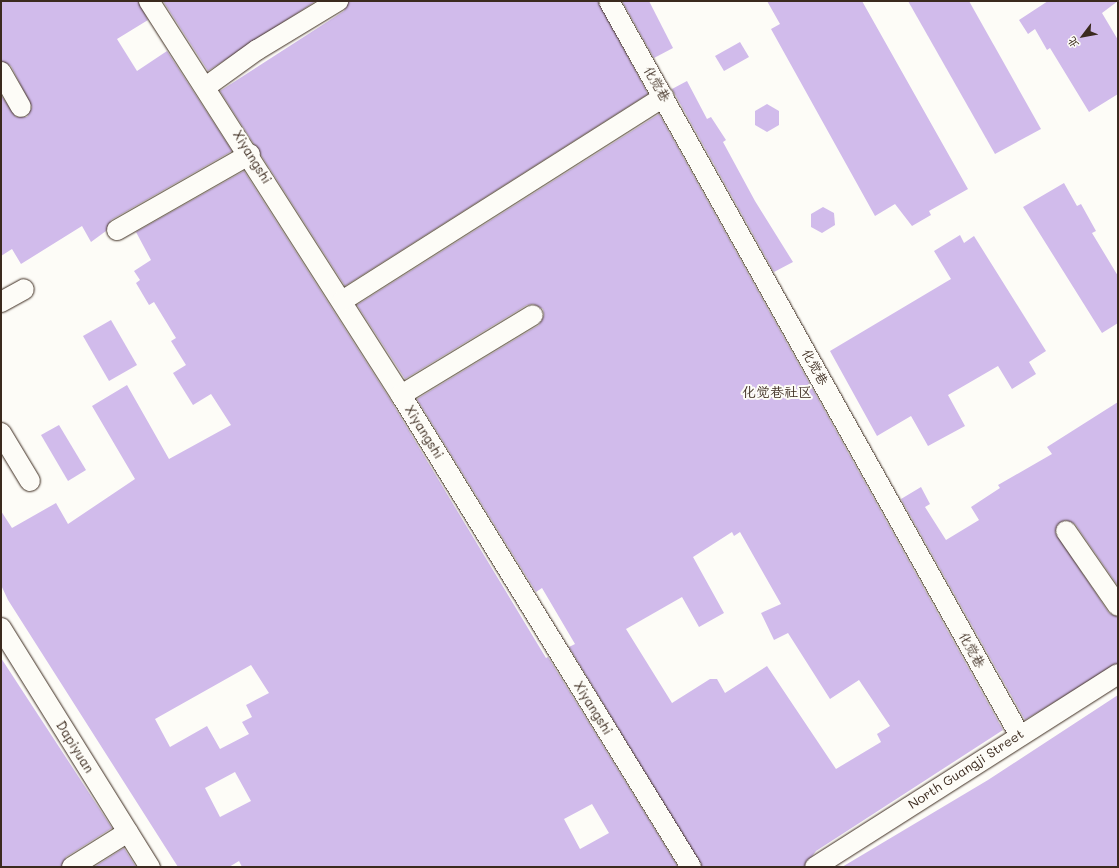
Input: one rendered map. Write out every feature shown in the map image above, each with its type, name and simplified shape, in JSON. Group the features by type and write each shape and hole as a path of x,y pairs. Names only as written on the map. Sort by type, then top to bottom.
{"street":[{"name":"Xiyangshi","path":"149,1 207,86 402,396 691,867"},
{"path":"207,86 338,1"},
{"name":"化觉巷","path":"609,1 1019,734"},
{"path":"1,72 21,107"},
{"path":"342,301 387,276 537,176 664,97"},
{"path":"118,230 250,154"},
{"path":"1,302 24,289"},
{"path":"402,396 533,315"},
{"path":"1,433 30,481"},
{"path":"1066,531 1118,606"},
{"name":"Dapiyuan","path":"1,628 150,867"},
{"name":"North Guangji Street","path":"815,867 1019,734 1118,674"},
{"path":"72,867 128,832"}],"building":[{"path":"1,1 138,1 148,20 117,39 137,71 167,51 232,151 111,220 106,231 91,242 82,226 21,264 12,249 1,256 1,95 16,117 27,117 32,107 11,66 1,61"},
{"path":"163,1 316,1 208,71"},
{"path":"349,1 598,1 648,94 345,286 220,91 344,11"},
{"path":"622,1 649,1 673,48 654,58"},
{"path":"767,1 862,1 968,189 929,211 931,215 912,226 895,204 875,216 771,29 780,24"},
{"path":"908,1 969,1 1041,129 995,154"},
{"path":"1048,1 1118,1 1102,13 1118,40 1118,94 1089,112 1050,48 1047,50 1035,29 1028,34 1019,20"},
{"path":"740,42 749,57 724,71 715,56"},
{"path":"687,81 707,119 711,117 726,140 723,142 755,201 793,262 774,272 672,89"},
{"path":"767,104 779,111 779,125 767,132 755,125 755,111"},
{"path":"659,114 1003,730 816,851 804,867 702,867 569,647 575,644 542,588 536,592 417,399 539,325 544,315 543,309 533,304 527,305 405,379 357,305","holes":["732,532 734,536 740,532 781,604 761,613 774,640 788,633 830,699 859,680 890,726 877,734 881,742 836,769 767,666 725,693 717,679 710,679 672,703 626,629 682,597 699,627 724,613 693,557"]},
{"path":"244,171 391,401 546,658 548,657 678,867 242,867 239,861 229,867 178,867 8,600 1,585 1,511 12,528 56,503 68,524 135,479 92,406 127,385 169,459 231,425 211,394 193,405 173,373 186,365 171,341 176,338 154,302 149,305 136,283 140,280 134,271 151,260 136,232","holes":["251,665 269,693 246,705 252,717 242,722 249,734 220,749 207,726 170,747 155,719","235,772 251,801 220,817 205,788","592,804 609,833 580,849 564,819"]},
{"path":"1064,183 1077,206 1081,204 1096,231 1092,233 1118,276 1118,323 1102,333 1023,207"},
{"path":"823,207 834,213 835,225 822,233 811,227 811,214"},
{"path":"960,235 964,243 974,236 1046,351 1029,362 1036,374 1012,389 998,366 948,395 965,426 928,446 911,416 877,436 830,351 951,279 934,251"},
{"path":"111,320 137,365 109,381 83,336"},
{"path":"1118,402 1118,586 1075,524 1065,520 1055,532 1109,613 1118,617 1118,663 1025,720 901,499 921,487 930,504 925,507 946,540 979,520 971,507 1000,488 998,485 1052,454 1047,447"},
{"path":"59,425 86,470 68,481 41,435"},
{"path":"1,658 112,828 66,857 61,867 1,867"},
{"path":"1118,695 1118,867 842,867 988,780"},
{"path":"124,848 136,867 94,867"}],"district":[{"name":"化觉巷社区","path":"777,392"}]}
